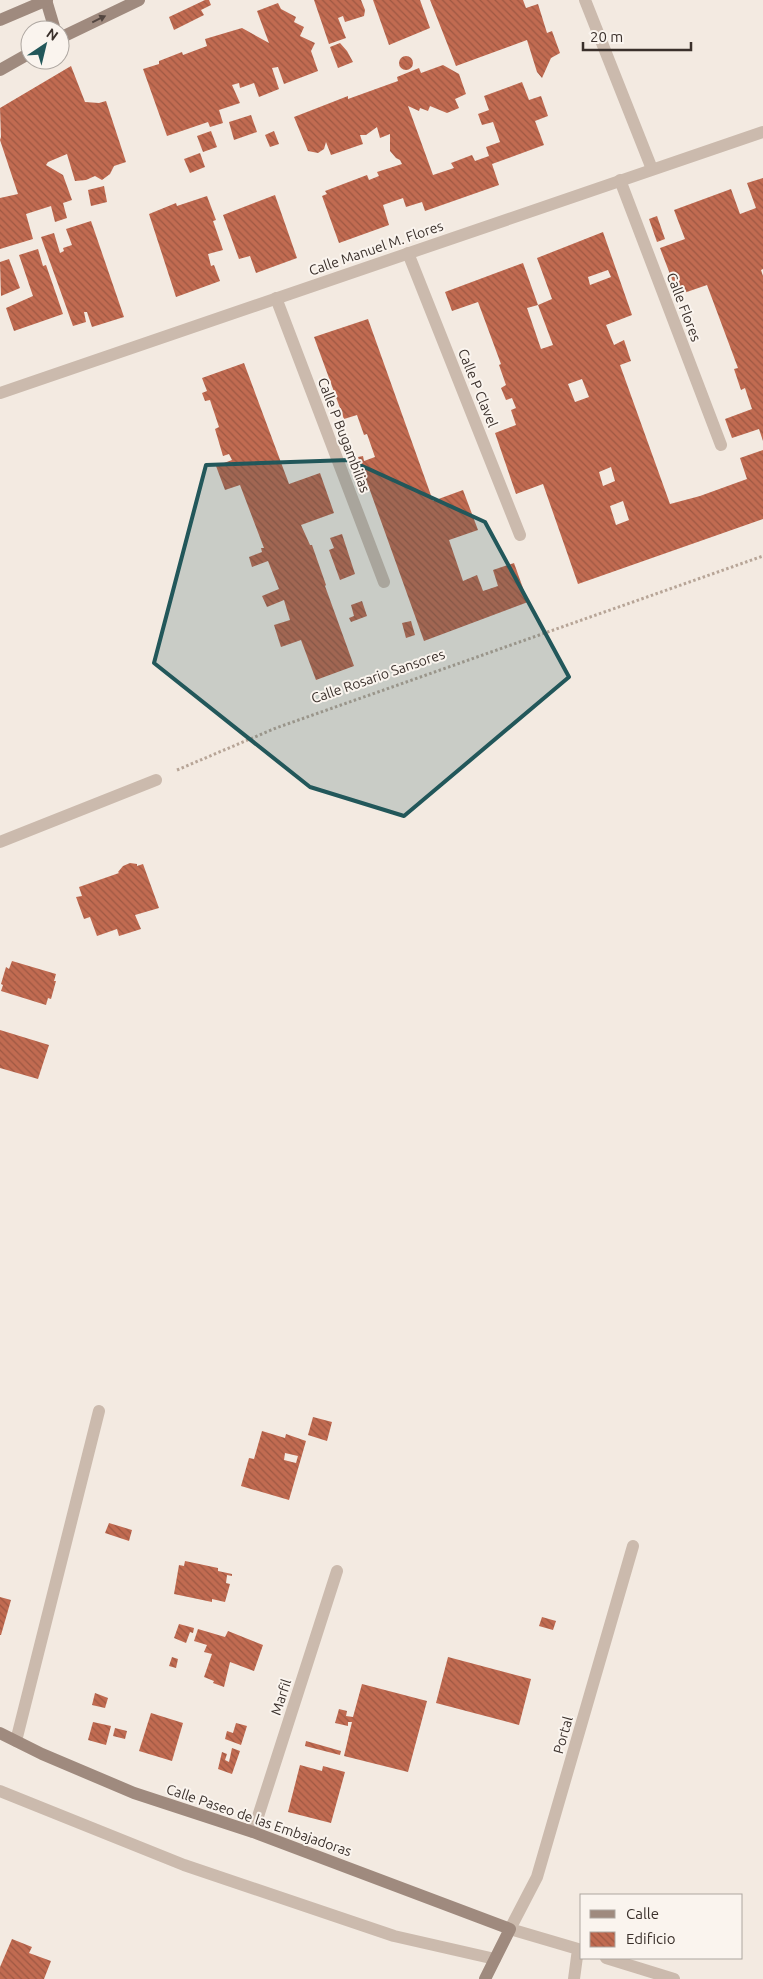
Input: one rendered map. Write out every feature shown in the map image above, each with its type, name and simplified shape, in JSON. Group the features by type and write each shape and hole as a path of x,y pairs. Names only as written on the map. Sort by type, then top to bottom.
{"street":[{"path":"0,20 46,0 52,20"},
{"path":"70,33 139,0"},
{"path":"585,0 652,169"},
{"path":"0,70 20,59"},
{"name":"Calle Manuel M. Flores","path":"0,393 763,132"},
{"name":"Calle Flores","path":"620,180 721,445"},
{"name":"Calle P Clavel","path":"408,253 520,535"},
{"name":"Calle P Bugambilias","path":"276,298 384,582"},
{"path":"3,838 156,780"},
{"path":"16,1741 99,1411"},
{"name":"Portal","path":"510,1929 537,1877 633,1546"},
{"name":"Marfil","path":"253,1832 337,1571"},
{"name":"Calle Paseo de las Embajadoras","path":"0,1733 42,1754 134,1793 253,1832 510,1929 580,1950 574,1979"},
{"path":"0,1791 184,1865 385,1933 495,1959"},
{"path":"485,1979 510,1929"},
{"path":"609,1959 674,1979"}],"path":[{"name":"Calle Rosario Sansores","path":"156,780 276,728 763,556"}],"highlighted area":[{"path":"349,460 485,522 569,677 404,816 310,787 154,663 206,465"}],"building":[{"path":"205,0 209,0 211,5 201,10 204,15 174,30 169,17"},
{"path":"314,0 361,0 365,10 364,16 345,22 343,16 338,18 346,38 329,44"},
{"path":"373,0 420,0 430,28 389,45"},
{"path":"430,0 523,0 526,8 538,4 547,33 552,31 560,53 551,58 542,78 537,72 527,40 456,66"},
{"path":"278,3 281,9 296,17 294,22 304,27 300,36 315,43 311,51 318,71 284,84 278,67 272,68 279,89 259,97 254,83 240,88 239,83 232,85 240,103 219,110 223,123 210,127 208,122 167,136 143,69 159,64 159,61 182,52 183,55 207,46 205,39 242,28 269,43 257,11"},
{"path":"340,43 353,62 338,68 330,47"},
{"path":"406,56 411,58 413,63 411,68 406,70 401,68 399,63 401,58"},
{"path":"443,65 459,74 466,94 455,99 459,108 447,113 430,106 428,111 420,108 419,111 408,106 433,175 454,168 451,163 472,155 475,161 489,156 486,147 500,142 493,122 482,125 478,114 489,110 484,96 522,82 529,100 541,96 548,116 535,121 544,145 492,164 499,185 425,211 422,202 406,207 403,198 383,205 389,225 339,243 322,196 327,194 325,191 367,175 369,180 379,176 377,172 402,164 390,151 390,134 380,138 377,127 366,135 360,135 363,144 331,155 326,142 324,149 318,153 308,151 294,117 348,96 348,99 398,81 397,77 419,68 421,73"},
{"path":"70,67 85,102 99,103 106,101 126,162 114,166 110,174 102,180 95,176 86,180 75,181 67,154 48,162 46,165 63,175 72,200 63,203 67,218 55,222 51,206 26,214 33,239 0,249 0,198 18,194 0,140 0,108 64,70 70,70"},
{"path":"251,115 257,132 234,140 229,122"},
{"path":"211,131 217,147 203,152 197,136"},
{"path":"274,131 279,144 270,147 265,135"},
{"path":"200,153 205,167 190,173 184,159"},
{"path":"763,178 763,269 761,270 763,276 763,441 759,429 732,438 725,419 752,409 745,388 741,390 734,369 738,368 707,285 678,295 660,248 685,239 674,210 731,189 740,214 756,208 747,183"},
{"path":"104,186 107,202 91,206 88,190"},
{"path":"275,195 297,258 256,273 250,256 239,259 223,215"},
{"path":"207,196 216,220 213,221 223,250 208,254 211,266 214,265 220,281 176,297 149,214 176,203 177,206"},
{"path":"657,216 665,239 657,242 649,219"},
{"path":"91,221 124,317 92,327 87,312 84,312 86,322 73,326 41,237 54,233 60,253 64,251 63,248 72,245 66,229"},
{"path":"603,232 632,315 606,325 614,345 624,340 631,361 620,365 670,504 700,496 747,479 740,458 763,450 763,519 578,584 543,484 516,494 495,433 516,425 511,410 516,408 512,398 506,400 501,388 506,385 499,365 501,364 478,302 452,311 445,292 523,263 538,305 552,299 537,258","holes":["608,270 611,277 590,285 588,277","538,305 553,345 541,349 527,308","582,379 589,397 575,402 568,384","611,467 615,481 603,486 599,472","623,501 629,520 616,525 610,506"]},
{"path":"38,249 43,266 46,265 63,314 14,331 6,308 33,296 19,255"},
{"path":"9,259 20,288 1,296 0,262"},
{"path":"368,319 433,501 463,490 478,530 449,540 463,581 477,575 483,591 498,586 493,570 514,563 528,602 424,641 358,457 363,456 364,461 375,457 367,434 364,435 357,415 344,419 314,337"},
{"path":"244,363 289,484 320,473 334,513 301,525 310,545 312,545 354,666 316,680 301,640 281,647 274,625 290,620 284,600 267,607 262,596 279,589 268,561 252,567 249,557 262,552 261,548 264,548 240,485 225,490 216,466 232,460 229,454 223,456 215,429 219,427 210,400 205,401 202,393 207,391 202,378"},
{"path":"342,534 355,574 340,580 329,550 334,548 330,538"},
{"path":"362,601 367,616 351,622 349,618 354,616 351,605"},
{"path":"411,621 415,635 406,638 402,623"},
{"path":"130,863 137,864 137,866 143,864 159,908 135,915 141,929 119,936 117,929 97,936 90,917 84,919 76,897 82,896 79,887 119,873 123,866"},
{"path":"12,961 56,974 51,999 48,998 46,1005 1,991 6,967 9,969"},
{"path":"0,1030 49,1045 38,1079 0,1068"},
{"path":"313,1417 332,1422 327,1441 308,1435"},
{"path":"262,1431 285,1438 286,1434 306,1441 289,1500 241,1486 249,1458 254,1459","holes":["285,1453 298,1456 296,1463 284,1460"]},
{"path":"109,1523 132,1530 129,1541 105,1533"},
{"path":"185,1561 218,1568 218,1571 232,1574 232,1576 227,1575 226,1583 230,1584 225,1602 212,1599 212,1602 174,1594 179,1565 184,1566"},
{"path":"0,1597 11,1600 1,1635 0,1635"},
{"path":"542,1617 556,1621 553,1630 539,1626"},
{"path":"179,1624 194,1628 193,1633 190,1632 186,1643 174,1638"},
{"path":"198,1629 225,1637 228,1631 263,1645 254,1671 230,1662 224,1687 204,1677 212,1654 204,1652 207,1645 194,1641"},
{"path":"172,1657 178,1659 176,1668 169,1666"},
{"path":"448,1657 531,1679 519,1725 436,1703"},
{"path":"362,1684 427,1701 408,1772 344,1756 352,1722 348,1722 348,1726 335,1723 339,1709 347,1711 346,1716 353,1717"},
{"path":"95,1693 108,1698 105,1708 92,1705"},
{"path":"151,1713 183,1723 172,1761 139,1751"},
{"path":"93,1722 111,1726 106,1745 88,1740"},
{"path":"236,1723 247,1726 241,1745 225,1739 227,1731 233,1733"},
{"path":"115,1728 127,1731 125,1739 113,1736"},
{"path":"306,1741 341,1751 340,1755 305,1746"},
{"path":"232,1748 240,1751 232,1774 218,1769 222,1752 227,1754 225,1760 229,1762"},
{"path":"300,1765 322,1771 323,1766 345,1772 331,1823 288,1812"},
{"path":"12,1939 32,1947 29,1953 51,1961 44,1979 0,1979 0,1967"}]}
